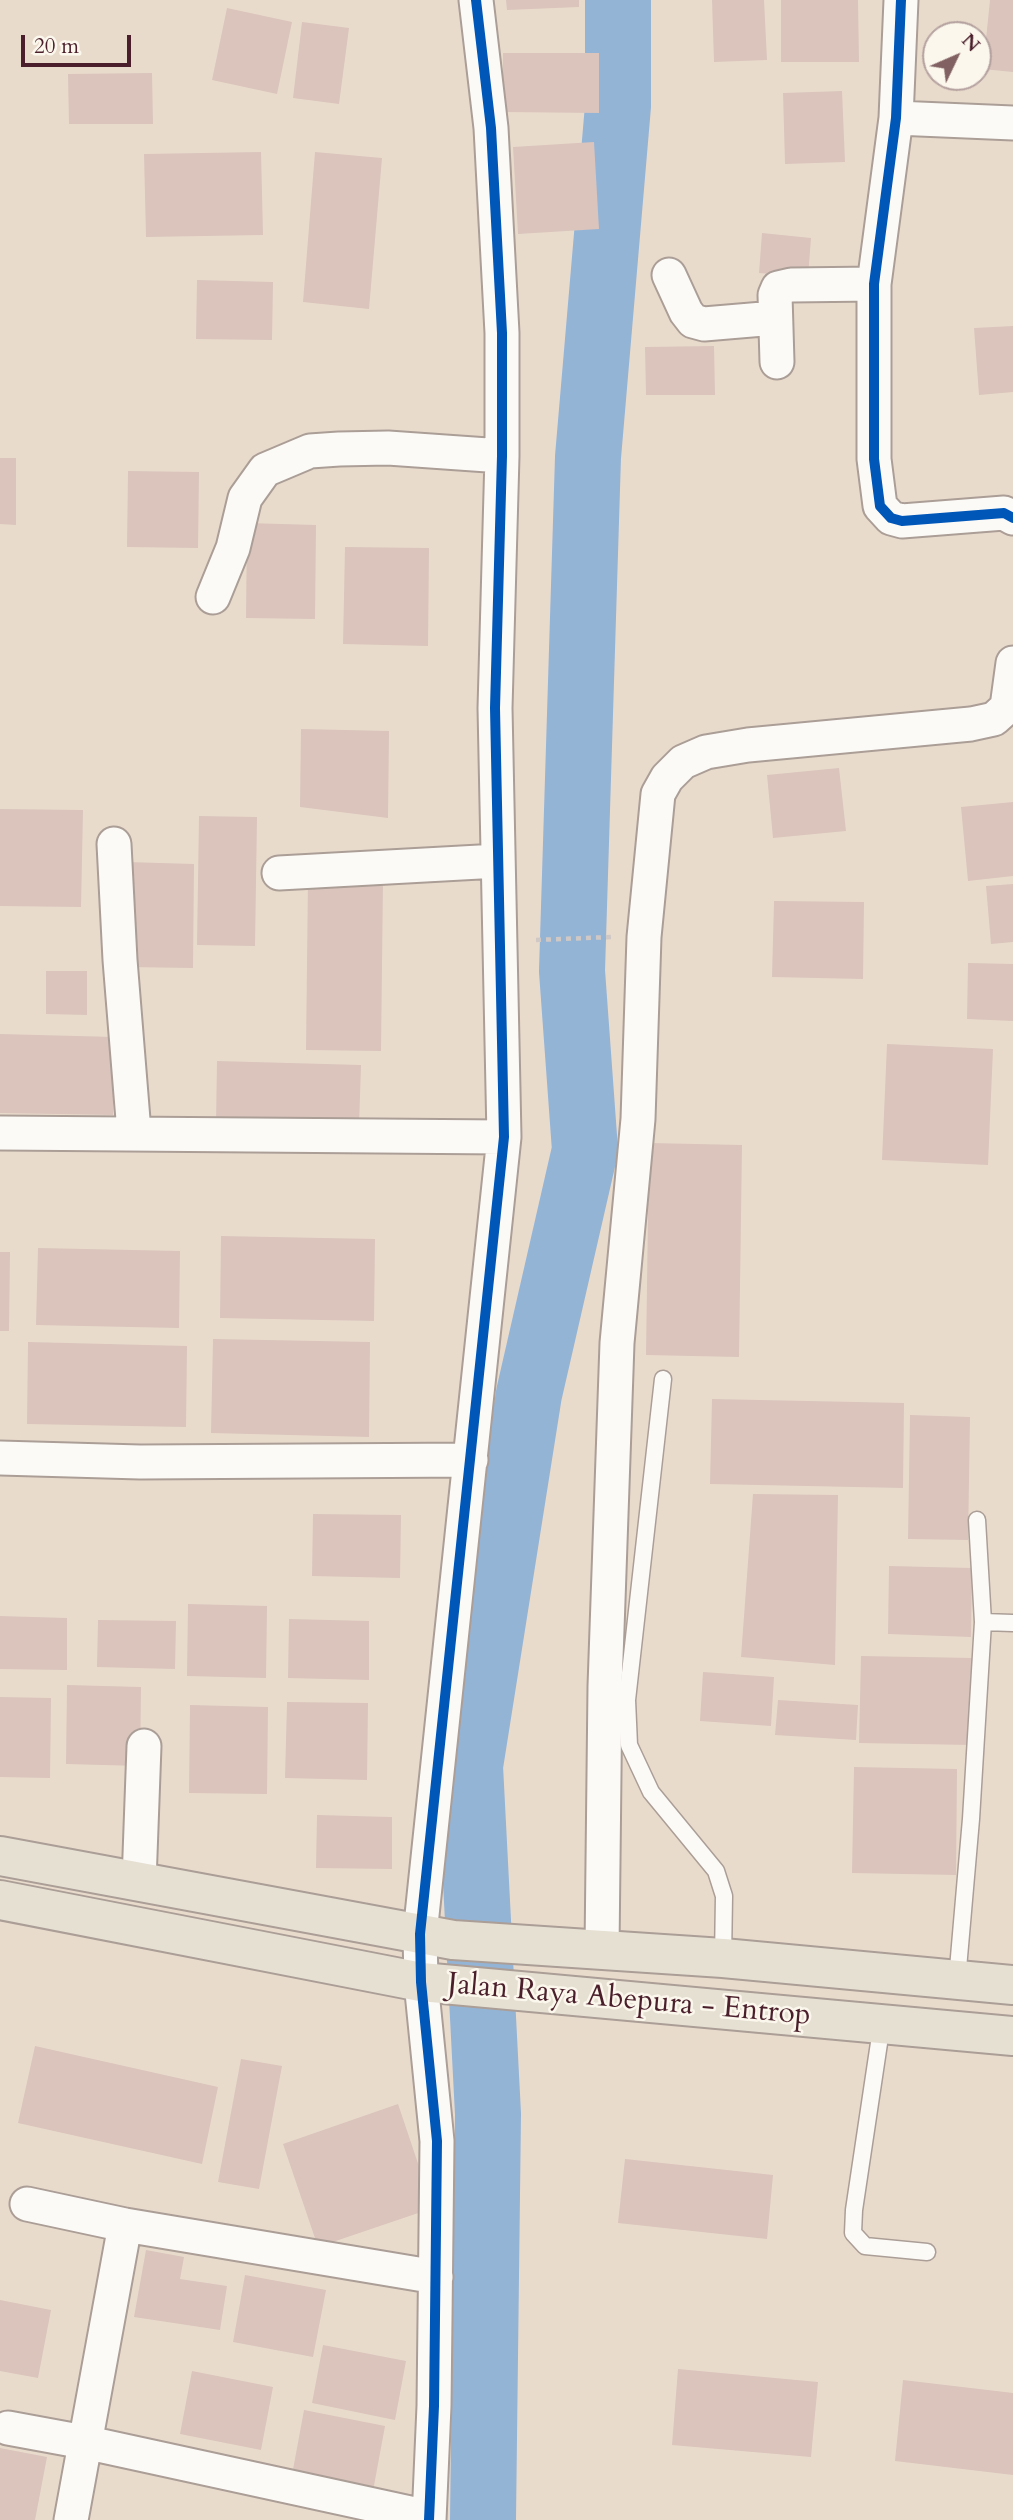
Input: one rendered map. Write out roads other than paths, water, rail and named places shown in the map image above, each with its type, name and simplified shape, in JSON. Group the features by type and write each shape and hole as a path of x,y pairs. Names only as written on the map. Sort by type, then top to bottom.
{"highway":[{"path":"0,1856 437,1937 723,1958 1013,1985"},
{"name":"Jalan Raya Abepura - Entrop","path":"0,1900 437,1984 1013,2036"}],"street":[{"path":"8,2428 84,2442 429,2518 438,2141 437,1937 471,1460 504,1137 495,708 502,456 502,333 491,128 476,0"},
{"path":"901,0 896,118 874,284 874,459 880,506 891,518 902,521 1004,513 1013,518"},
{"path":"896,118 1013,123"},
{"path":"669,275 693,321 704,324 775,318"},
{"path":"777,362 775,295 778,288 791,285 874,284"},
{"path":"213,597 233,548 246,498 265,470 310,451 339,449 388,448 502,456"},
{"path":"586,1949 605,1686 617,1342 638,1119 644,937 658,794 667,778 683,762 706,752 748,745 971,724 994,719 1007,707 1013,663"},
{"path":"114,844 134,1132"},
{"path":"279,873 498,861"},
{"path":"0,1133 504,1137"},
{"path":"0,1458 140,1462 471,1460"},
{"path":"139,1882 144,1746"},
{"path":"27,2204 125,2225 436,2277"},
{"path":"71,2520 125,2225"}],"lane":[{"path":"663,1379 627,1700 629,1745 651,1792 716,1871 724,1896 723,1958"},
{"path":"957,1980 971,1819 983,1622 977,1520"},
{"path":"983,1622 1013,1623"},
{"path":"882,2023 854,2210 853,2233 865,2246 927,2252"}],"waterway":[{"path":"483,2520 488,2114 470,1766 529,1394 585,1150 572,971 588,457 618,106 618,0"}]}
